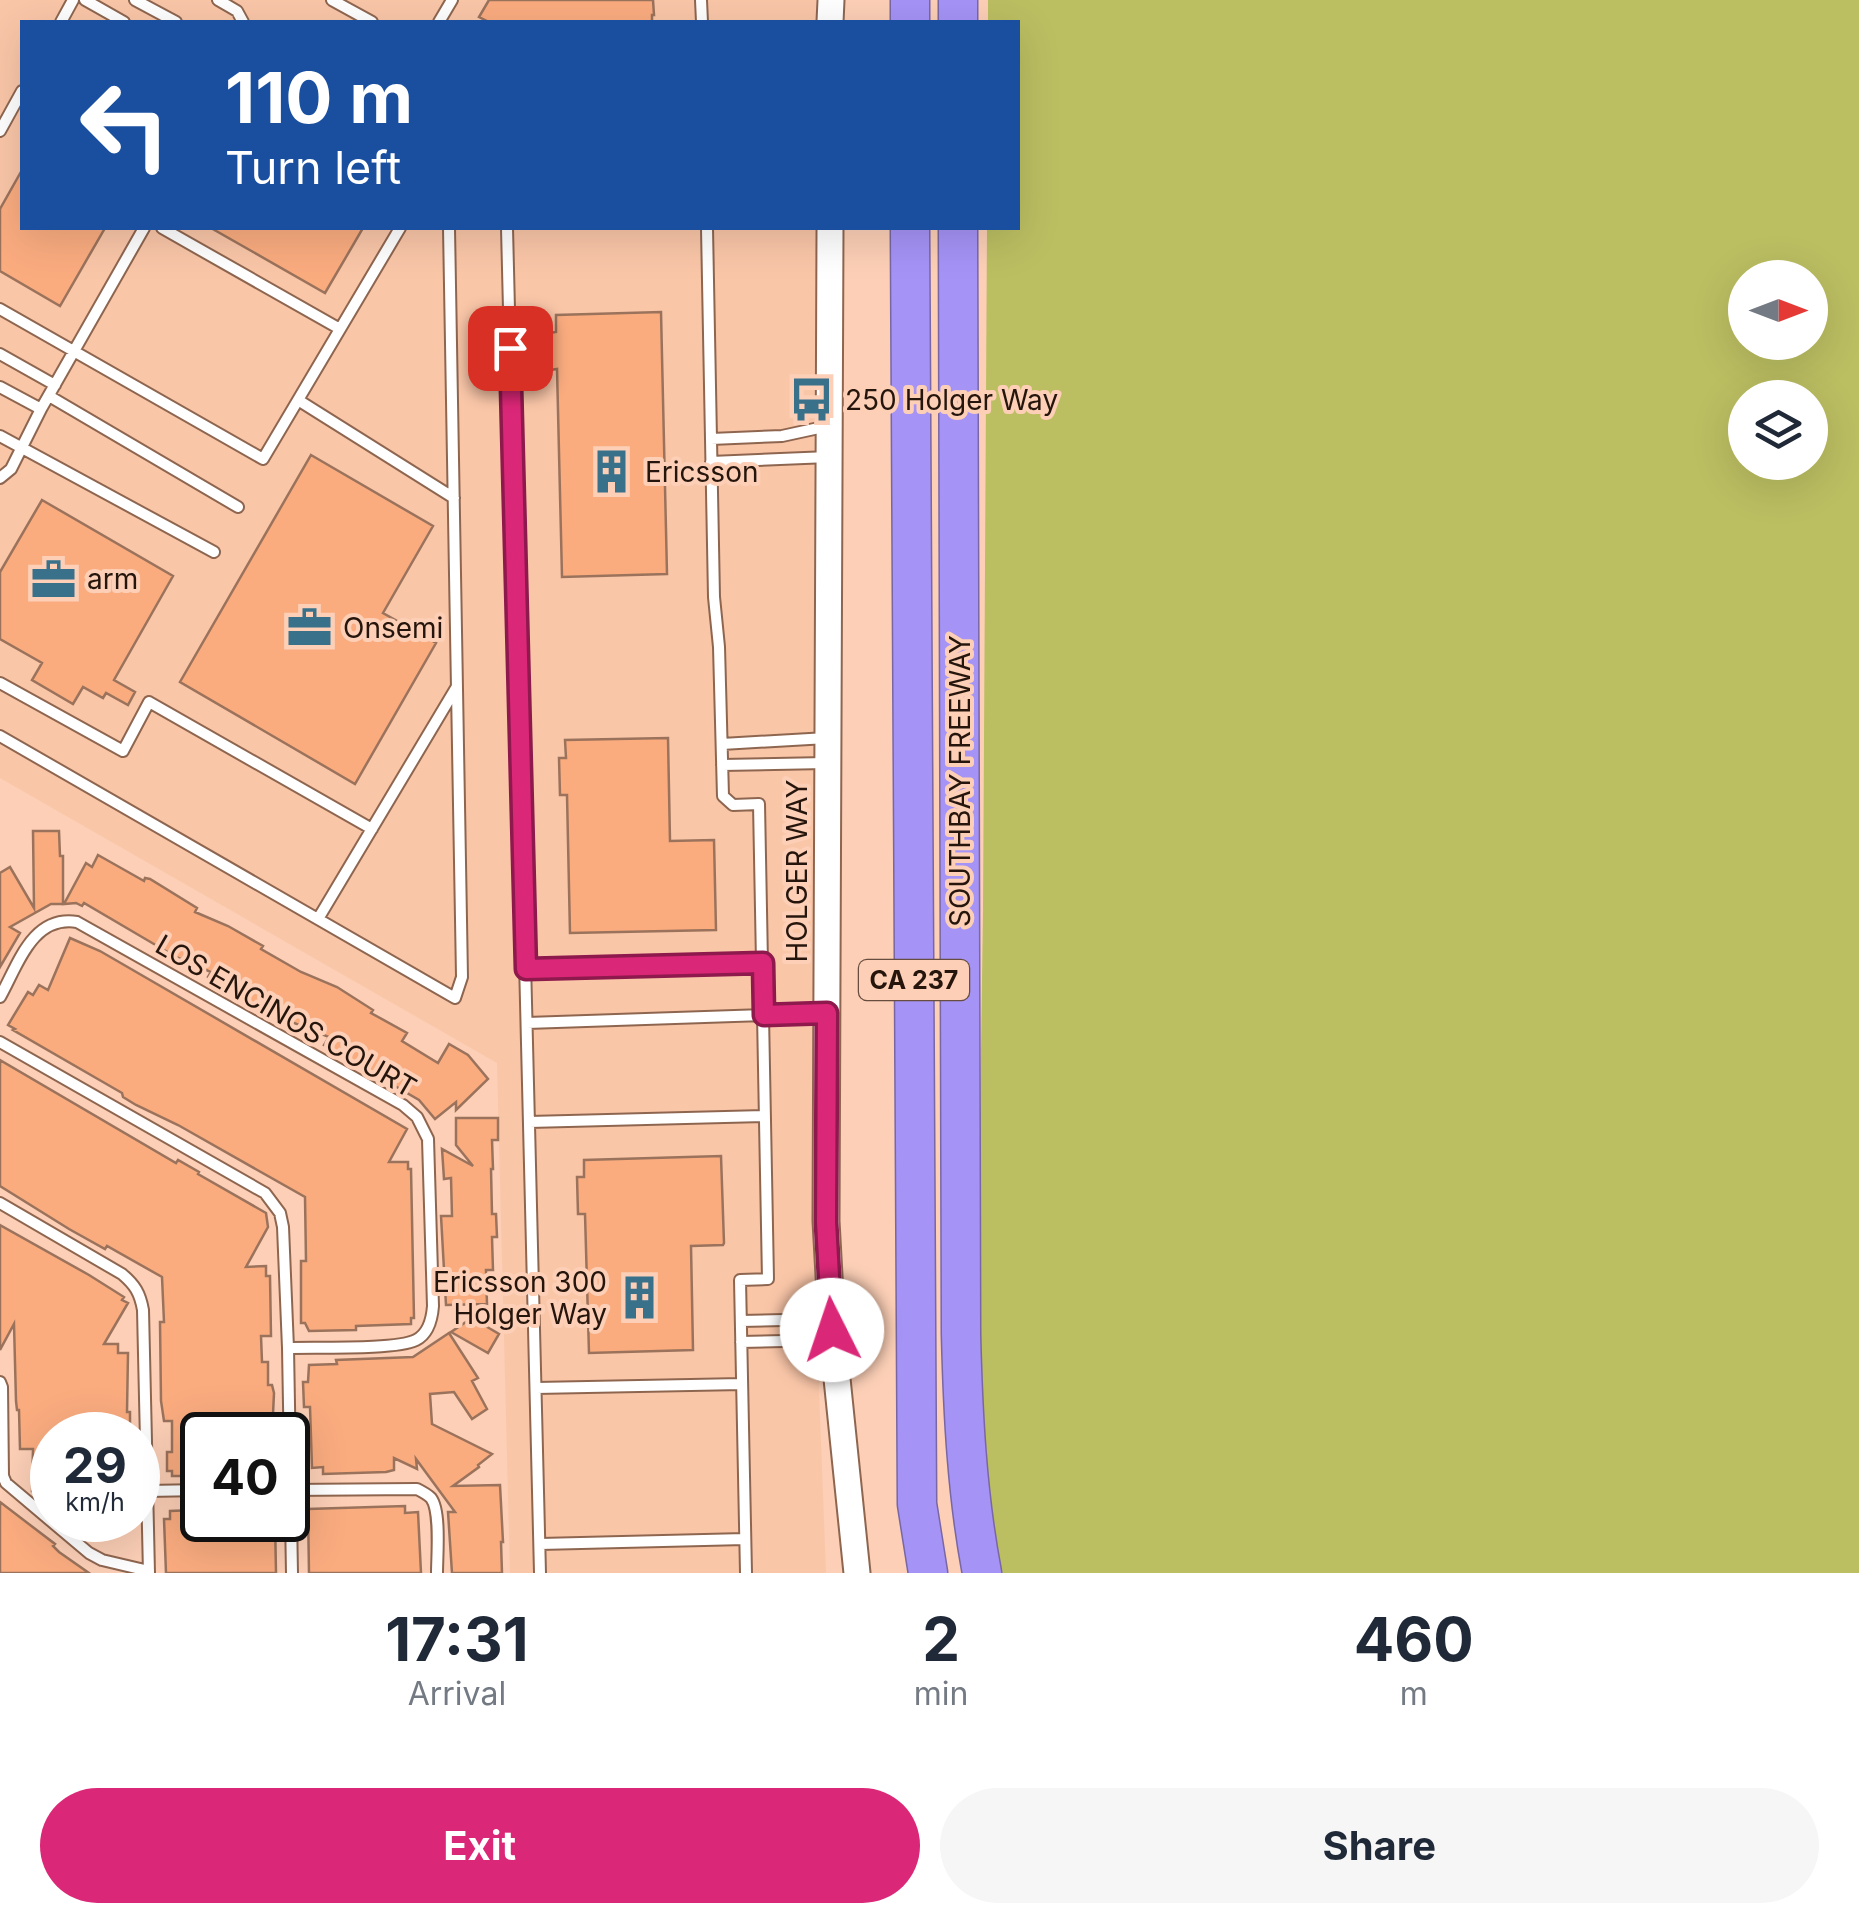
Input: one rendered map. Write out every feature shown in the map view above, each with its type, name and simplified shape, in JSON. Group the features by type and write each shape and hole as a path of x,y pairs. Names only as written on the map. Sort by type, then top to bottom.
{"highway":[{"name":"SOUTHBAY FREEWAY","path":"910,230 917,1504 928,1573"},
{"name":"SOUTHBAY FREEWAY","path":"958,230 961,1334 963,1428 982,1573"},
{"path":"960,1019 948,1056 946,1262 950,1484 966,1573"},
{"path":"910,1573 917,1504"}],"street":[{"name":"HOLGER WAY","path":"830,230 826,1222 832,1329 856,1573"}],"lane":[{"path":"84,0 120,20"},
{"path":"135,0 172,20"},
{"path":"218,0 237,11 242,20"},
{"path":"336,1 369,20"},
{"path":"0,131 20,95"},
{"path":"0,478 10,470 143,230"},
{"path":"166,230 340,329"},
{"path":"0,309 264,459 399,230"},
{"path":"0,736 455,998 462,978 449,230"},
{"path":"507,230 540,1573"},
{"path":"706,230 714,597 723,796 733,805 759,804 768,1279 740,1280 746,1573"},
{"path":"0,354 52,391 238,507"},
{"path":"0,386 41,410"},
{"path":"298,400 454,498"},
{"path":"711,439 782,436 829,426"},
{"path":"0,436 214,552"},
{"path":"712,462 829,457"},
{"path":"0,683 122,751 149,702 372,829"},
{"path":"318,919 457,685"},
{"path":"722,744 828,751"},
{"path":"722,765 828,751"},
{"name":"LOS ENCINOS COURT","path":"0,997 34,935 54,922 76,922 417,1117 428,1139 434,1306 427,1330 418,1340 399,1345 288,1348"},
{"path":"526,969 763,963"},
{"path":"527,1023 827,1013"},
{"path":"0,1042 265,1193 273,1202 283,1227 288,1412"},
{"path":"529,1122 766,1116"},
{"path":"0,1202 136,1286 144,1310 146,1412"},
{"path":"740,1320 832,1329"},
{"path":"741,1342 832,1329"},
{"path":"0,1382 6,1483 102,1560 149,1572 148,1542"},
{"path":"536,1388 742,1384"},
{"path":"310,1490 424,1492 436,1508 438,1573"},
{"path":"540,1544 745,1539"},
{"path":"291,1542 292,1573"}],"shaded area":[{"path":"0,0 816,0 816,20 20,20 20,230 815,230 814,1260 826,1573 510,1573 497,1063 0,778"}],"green space":[{"path":"988,0 1859,0 1859,1573 986,1573 974,1530 987,230 1020,230 1020,20 988,20"}],"building":[{"path":"489,0 653,0 654,15 652,20 479,17"},
{"path":"20,174 20,230 104,230 60,306 0,271 0,209"},
{"path":"215,230 362,230 325,293"},
{"name":"Ericsson","path":"661,312 667,574 562,577 557,369 550,370 549,333 556,332 556,315"},
{"name":"Onsemi","path":"311,455 433,526 383,613 436,643 355,784 180,682"},
{"path":"42,500 173,576 114,680 135,692 128,705 83,687 73,704 32,680 42,663 0,639 0,572"},
{"path":"668,738 670,841 714,840 716,930 570,933 567,795 560,795 559,758 566,758 565,740"},
{"path":"33,831 59,831 63,904 51,904 10,927 20,933 0,967 0,873 10,867 34,908"},
{"path":"98,855 144,881 150,879 197,908 195,912 228,926 301,972 337,987 373,1010 371,1013 407,1033 402,1041 438,1063 449,1044 468,1055 488,1079 456,1110 456,1102 435,1119 419,1100 324,1045 329,1037 272,1014 215,982 208,977 211,972 176,957 84,903 64,904 86,863 92,867"},
{"path":"70,938 100,951 407,1129 389,1162 408,1162 411,1169 411,1324 309,1331 301,1323 301,1261 306,1261 305,1197 136,1105 8,1025 28,992 33,995 39,985 48,990"},
{"path":"0,1060 266,1213 268,1227 246,1267 266,1266 266,1276 270,1276 271,1336 261,1336 262,1362 268,1362 268,1385 272,1385 274,1393 273,1412 180,1412 180,1476 172,1476 172,1471 167,1471 167,1452 172,1452 172,1421 164,1421 161,1401 162,1277 69,1229 0,1186"},
{"path":"456,1118 498,1118 491,1169 497,1237 492,1237 493,1270 486,1270 487,1304 446,1305 441,1216 452,1216 451,1178 444,1179 442,1149 473,1166 456,1145"},
{"name":"Ericsson 300 Holger Way","path":"721,1156 724,1243 691,1246 693,1350 589,1353 585,1214 578,1214 577,1177 584,1177 584,1160"},
{"path":"0,1225 124,1297 122,1300 128,1303 104,1344 118,1344 118,1353 128,1353 127,1412 30,1412 30,1449 20,1449 14,1324 0,1350"},
{"path":"472,1318 499,1334 488,1353 451,1332"},
{"path":"449,1333 478,1378 472,1381 487,1409 472,1419 454,1392 430,1394 432,1424 492,1454 453,1486 500,1485 502,1573 452,1573 448,1512 455,1512 416,1459 417,1469 394,1458 394,1470 386,1472 323,1474 323,1467 312,1468 310,1407 304,1407 303,1382 308,1382 309,1365 413,1357"},
{"path":"0,1502 30,1525 30,1542 52,1542 59,1552 89,1573 0,1573"},
{"path":"405,1506 405,1513 418,1512 421,1573 309,1573 310,1509"},
{"path":"170,1511 180,1511 180,1542 275,1542 276,1573 166,1573 164,1519 170,1519"}],"place":[{"name":"250 Holger Way","path":"812,400"},
{"name":"Ericsson","path":"612,472"},
{"name":"arm","path":"54,579"},
{"name":"Onsemi","path":"310,628"},
{"name":"Ericsson 300 Holger Way","path":"640,1298"}],"route":[{"path":"510,348 526,969 763,963 764,1015 827,1013 826,1222 832,1330"}]}
